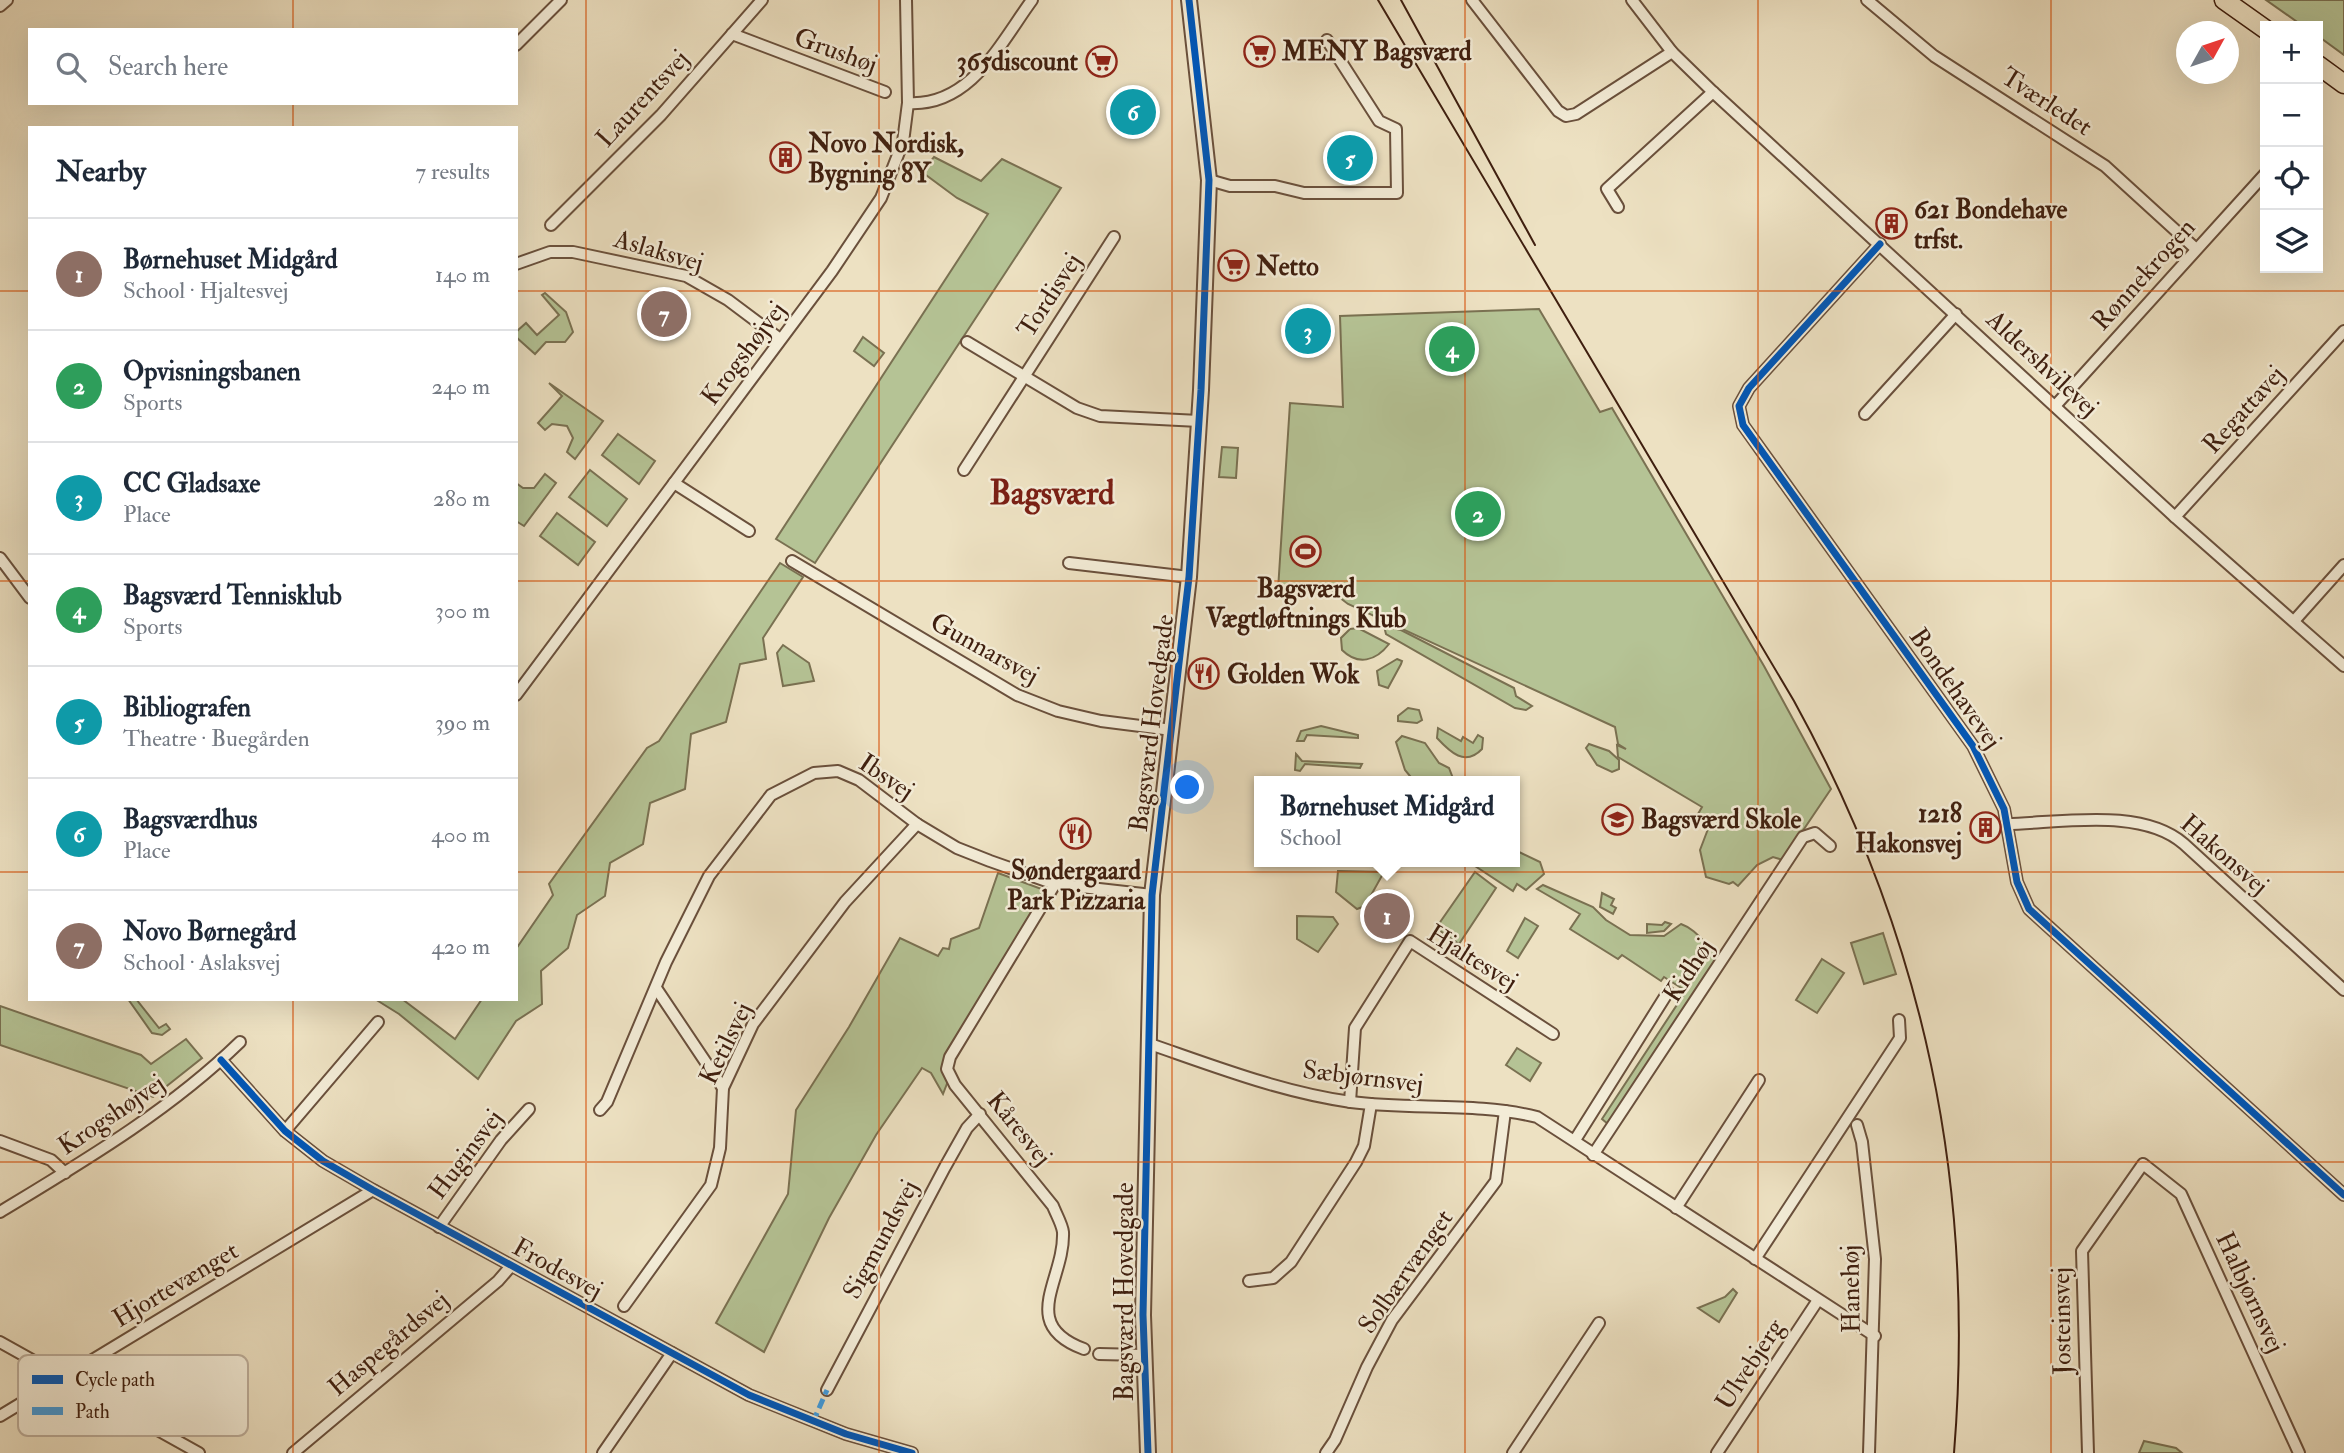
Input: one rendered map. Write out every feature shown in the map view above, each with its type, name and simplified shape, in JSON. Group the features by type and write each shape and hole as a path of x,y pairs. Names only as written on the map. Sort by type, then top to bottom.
{"main road":[{"path":"2224,0 2260,25"},
{"path":"2323,68 2344,83"}],"street":[{"path":"0,6 7,0"},
{"path":"518,43 561,0"},
{"name":"Laurentsvej","path":"551,225 661,115 762,0"},
{"name":"Krogshøjvej","path":"518,692 837,264 881,198 903,142 908,103 906,0"},
{"path":"908,103 929,104 942,100 971,81 1032,0"},
{"name":"Bagsværd Hovedgade","path":"1148,1453 1143,1355 1147,1043 1152,895 1189,577 1199,421 1209,180 1189,0"},
{"path":"1472,0 1558,111 1566,116 1576,114 1672,52"},
{"name":"Aldershvilevej","path":"1632,0 1672,52 1713,92 2175,517 2344,666"},
{"name":"Tværledet","path":"1867,0 1932,55 2105,166 2196,250"},
{"name":"Grushøj","path":"732,34 885,92"},
{"path":"1209,180 1230,186 1275,186 1304,193 1397,193 1396,130 1379,121 1327,40"},
{"path":"1618,207 1607,189 1713,92"},
{"name":"Rønnekrogen","path":"2055,405 2260,180"},
{"name":"Tordisvej","path":"964,470 1114,237"},
{"name":"Bondehavevej","path":"1880,244 1749,388 1739,406 1739,414 1749,436 1973,746 1990,775 2007,824 2017,882 2029,909 2344,1195"},
{"name":"Aslaksvej","path":"518,263 551,252 587,254 686,276 728,300 780,339"},
{"path":"1865,414 1956,314"},
{"name":"Regattavej","path":"2175,517 2344,331"},
{"name":"Tordisvej","path":"967,342 1023,378 1077,408 1100,416 1199,421"},
{"path":"674,483 749,531"},
{"path":"0,558 28,595"},
{"name":"Gunnarsvej","path":"792,561 1017,695 1058,711 1101,721 1172,730"},
{"path":"1069,563 1189,577"},
{"path":"2294,621 2344,565"},
{"name":"Ibsvej","path":"600,1110 607,1102 656,988 709,876 771,795 814,774 838,771 871,787 917,824 957,848 1055,884 1152,895"},
{"name":"Hakonsvej","path":"2007,824 2129,821 2164,830 2184,844 2344,990"},
{"name":"Ketilsvej","path":"624,1306 711,1185 720,1148 723,1088 753,1024 845,902 917,824"},
{"name":"Kidhøj","path":"1593,1155 1803,837 1815,833 1830,846"},
{"name":"Kåresvej","path":"1055,884 950,1057 947,1069 955,1085 1053,1206 1063,1230 1048,1303 1051,1327 1063,1341 1084,1349"},
{"name":"Hjaltesvej","path":"1350,1102 1355,1028 1410,941 1553,1034"},
{"path":"656,988 723,1088"},
{"path":"1575,1140 1668,992"},
{"path":"1755,1259 1900,1038 1899,1020"},
{"path":"285,1131 378,1022"},
{"name":"Krogshøjvej","path":"0,1212 131,1131 240,1042"},
{"name":"Sæbjørnsvej","path":"1147,1043 1262,1083 1350,1102 1504,1111 1537,1117 1875,1336"},
{"name":"Frodesvej","path":"221,1060 285,1131 323,1161 373,1191 761,1400 856,1437 912,1453"},
{"path":"1676,1208 1759,1080"},
{"path":"1249,1281 1273,1278 1291,1262 1356,1162 1364,1146 1371,1104"},
{"name":"Huginsvej","path":"439,1227 501,1140 529,1109"},
{"name":"Solbærvænget","path":"1326,1453 1335,1440 1367,1367 1392,1320 1496,1181 1504,1111"},
{"name":"Sigmundsvej","path":"827,1390 945,1167 980,1114"},
{"name":"Hanehøj","path":"1857,1125 1862,1142 1875,1259 1875,1336 1869,1453"},
{"path":"0,1141 51,1160 65,1173"},
{"name":"Josteinsvej","path":"2088,1453 2082,1251 2143,1164"},
{"name":"Halbjørnsvej","path":"2143,1164 2181,1194 2299,1453"},
{"name":"Hjortevænget","path":"102,1355 373,1191"},
{"name":"Haspegårdsvej","path":"293,1453 498,1281 511,1266"},
{"name":"Ulvebjerg","path":"1717,1453 1818,1300"},
{"path":"1513,1453 1599,1323"},
{"path":"0,1342 23,1355"},
{"path":"603,1453 672,1353"},
{"path":"1099,1354 1143,1355"},
{"name":"Hjortevænget","path":"0,1416 18,1405"},
{"path":"168,1436 199,1453"}],"green space":[{"path":"2266,0 2344,0 2344,55 2323,40 2323,21 2296,21"},
{"path":"934,157 981,181 1002,159 1061,188 815,563 776,539 988,214 957,198 922,172"},
{"path":"545,293 566,312 573,332 565,342 546,342 535,354 518,339 518,330 526,323 537,335 559,315 542,295"},
{"path":"1539,309 1600,412 1612,408 1764,666 1831,789 1783,860 1773,857 1757,865 1738,886 1733,882 1729,884 1706,877 1700,850 1708,829 1694,821 1702,807 1618,757 1617,745 1626,749 1618,744 1615,727 1348,604 1331,591 1278,590 1290,403 1343,407 1340,316"},
{"path":"863,337 884,353 874,366 854,351"},
{"path":"549,383 603,421 575,459 567,452 573,438 567,426 552,424 545,430 538,423 562,396"},
{"path":"618,434 655,461 639,484 602,455"},
{"path":"1222,447 1238,448 1236,478 1219,477"},
{"path":"590,470 627,499 607,526 569,497"},
{"path":"545,474 556,483 524,526 518,522 518,484 523,488 534,488"},
{"path":"557,513 595,542 578,565 540,536"},
{"path":"780,563 803,577 763,638 766,659 740,664 726,722 691,734 685,789 650,803 643,844 610,863 605,896 577,915 568,948 541,971 542,1004 516,1021 478,1079 399,1014 378,1001 405,1001 455,1039 481,1001 518,1001 518,946 553,895 549,884 647,748 659,741"},
{"path":"1384,626 1401,630 1514,688 1516,696 1532,706 1526,710 1515,708 1386,634"},
{"path":"1358,628 1389,644 1373,658 1360,660 1348,655 1342,650 1341,638 1350,629"},
{"path":"783,645 809,663 814,681 783,686 777,653"},
{"path":"1397,659 1402,661 1388,688 1379,685 1377,671"},
{"path":"1408,708 1419,710 1422,720 1417,723 1398,721 1398,716"},
{"path":"1321,726 1358,735 1358,738 1307,735 1304,741 1297,741 1301,731"},
{"path":"1438,728 1461,741 1463,737 1473,743 1478,735 1483,738 1482,749 1470,757 1458,756 1437,738"},
{"path":"1402,736 1425,743 1439,763 1449,768 1452,776 1410,776 1405,770 1396,742"},
{"path":"1589,744 1609,751 1619,760 1619,769 1612,772 1597,765 1586,748"},
{"path":"1296,754 1302,761 1362,764 1360,768 1305,764 1300,771 1295,770"},
{"path":"1520,852 1540,862 1544,874 1526,890 1517,884 1513,891 1477,867 1520,867"},
{"path":"1338,871 1384,872 1365,906 1357,909 1336,892"},
{"path":"1475,872 1496,888 1459,944 1436,928"},
{"path":"998,873 1047,891 943,1066 948,1081 943,1094 931,1073 922,1068 876,1135 829,1218 764,1352 716,1323 788,1194 796,1110 849,1027 900,938 938,956 943,948 949,949 951,939 979,928"},
{"path":"1543,885 1593,907 1606,920 1630,935 1664,936 1681,924 1692,930 1719,955 1608,1124 1602,1119 1686,991 1664,977 1661,981 1622,955 1618,959 1570,929 1580,914 1537,889"},
{"path":"1602,893 1614,899 1611,905 1616,908 1613,914 1600,907"},
{"path":"1297,916 1333,917 1338,924 1318,952 1297,939"},
{"path":"1525,918 1538,926 1518,958 1507,951"},
{"path":"1665,922 1671,924 1664,931 1647,933 1647,924 1662,925"},
{"path":"1883,933 1896,974 1864,984 1851,943"},
{"path":"1822,959 1844,973 1817,1013 1796,1000"},
{"path":"129,1001 138,1001 159,1028 166,1024 170,1029 162,1035 152,1033"},
{"path":"0,1006 141,1055 151,1064 186,1039 202,1058 153,1097 0,1045"},
{"path":"1517,1048 1541,1063 1530,1081 1506,1065"},
{"path":"1733,1289 1737,1293 1719,1322 1698,1308 1725,1297"},
{"path":"2144,1441 2176,1448 2182,1453 2139,1453"}],"tram line":[{"path":"1378,0 1794,701 1839,790 1877,880 1908,972 1931,1065 1947,1159 1957,1255 1959,1353 1954,1453"},
{"path":"1401,0 1535,245"}],"marked path":[{"path":"813,1422 827,1390"}],"cycle path":[{"path":"1148,1453 1143,1315 1152,895 1189,577 1201,390 1209,180 1189,0"},
{"path":"1880,244 1749,388 1739,406 1743,425 1973,746 2004,809 2017,882 2029,909 2344,1195"},
{"path":"221,1060 285,1131 323,1161 373,1190 749,1395 846,1434 912,1453"}],"place":[{"name":"MENY Bagsværd","path":"1259,51"},
{"name":"365discount","path":"1101,61"},
{"name":"Bagsværdhus","path":"1133,112"},
{"name":"Novo Nordisk, Bygning 8Y","path":"785,158"},
{"name":"Bibliografen","path":"1350,158"},
{"name":"621 Bondehave trfst.","path":"1891,224"},
{"name":"Netto","path":"1233,266"},
{"name":"Novo Børnegård","path":"664,314"},
{"name":"CC Gladsaxe","path":"1308,331"},
{"name":"Bagsværd Tennisklub","path":"1452,349"},
{"name":"Opvisningsbanen","path":"1478,514"},
{"name":"Bagsværd Vægtløftnings Klub","path":"1306,552"},
{"name":"Golden Wok","path":"1204,674"},
{"name":"Bagsværd Skole","path":"1618,819"},
{"name":"1218 Hakonsvej","path":"1985,828"},
{"name":"Søndergaard Park Pizzaria","path":"1076,834"},
{"name":"Børnehuset Midgård","path":"1387,916"}],"district":[{"name":"Bagsværd","path":"1052,492"}]}
